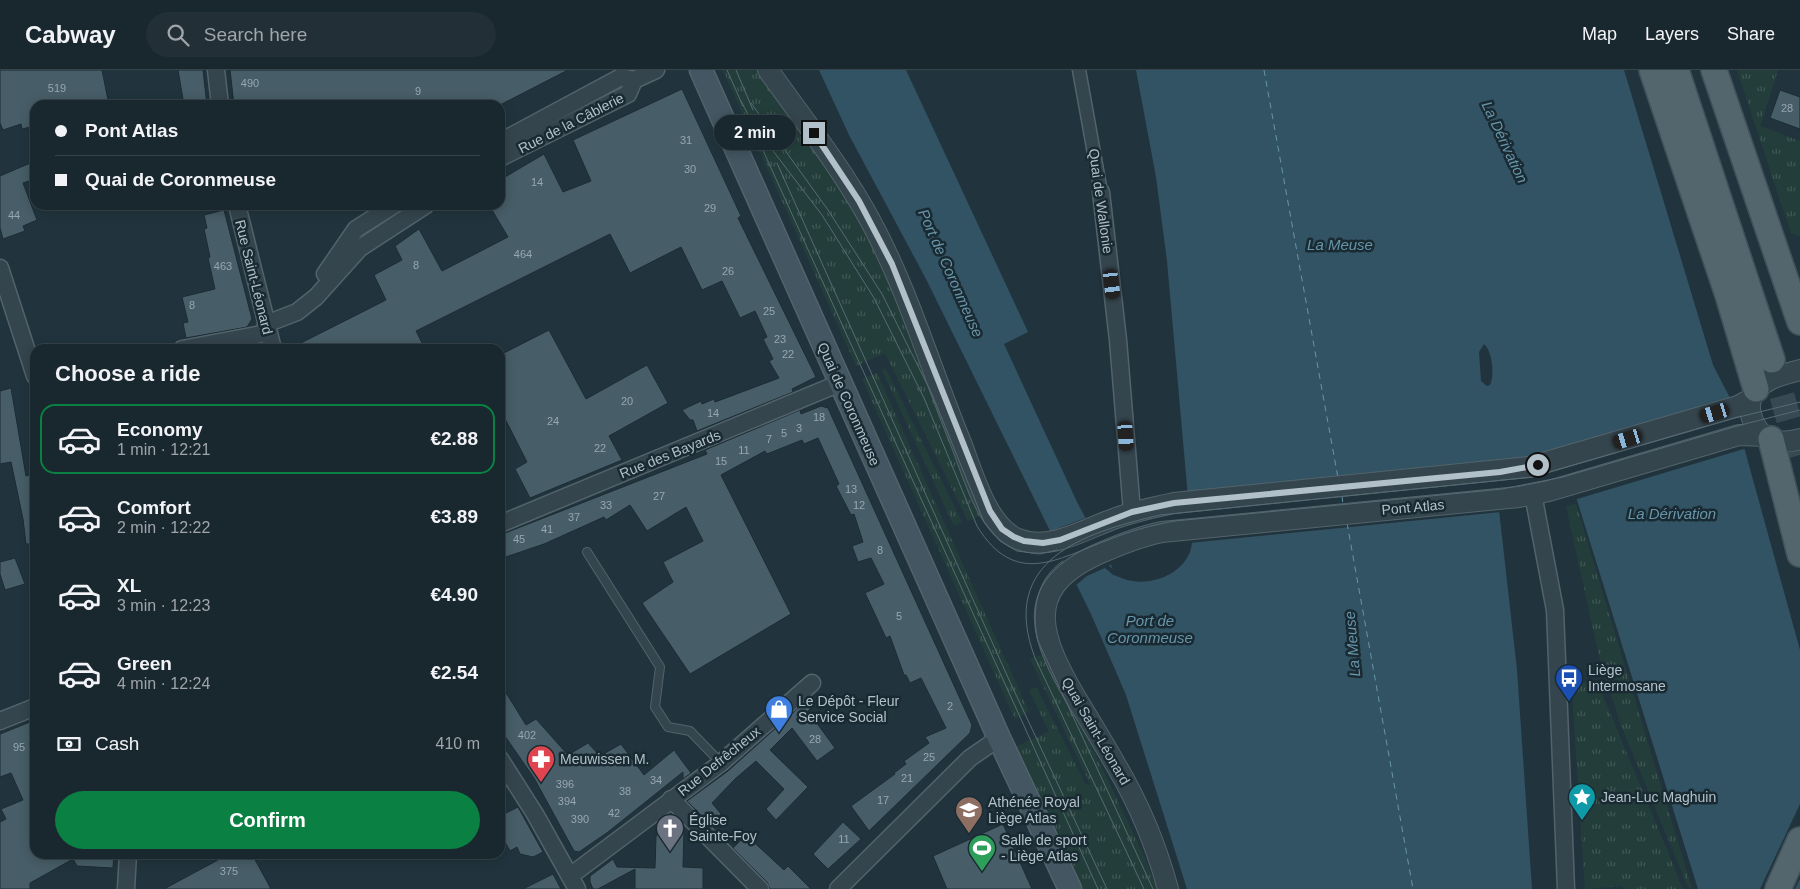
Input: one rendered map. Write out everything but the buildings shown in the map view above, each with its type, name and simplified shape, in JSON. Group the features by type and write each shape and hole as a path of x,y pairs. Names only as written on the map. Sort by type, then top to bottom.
{"main road":[{"name":"Quai de Coronmeuse","path":"701,70 999,738"},
{"path":"1652,70 1728,294 1748,398"},
{"path":"1676,70 1785,361"},
{"path":"1691,70 1785,361"},
{"path":"1714,70 1800,322"},
{"path":"1760,437 1800,554"},
{"path":"999,738 1070,889"},
{"path":"1778,889 1800,840"}],"street":[{"path":"216,70 219,100"},
{"name":"Rue de la Câblerie","path":"505,139 621,77 634,80 656,70"},
{"name":"Pont Atlas","path":"768,70 822,144 870,221 902,287 950,416 990,511 1002,529 1024,541 1048,542 1132,512 1174,503 1500,472 1558,460 1748,398 1772,379 1785,361"},
{"name":"Quai de Wallonie","path":"1079,70 1101,192 1118,340 1132,512"},
{"name":"Rue de la Câblerie","path":"505,156 628,94 634,80"},
{"name":"Rue Saint-Léonard","path":"238,210 272,344"},
{"path":"316,296 323,276 356,229 386,210"},
{"path":"202,344 267,328 297,312 316,296 360,248 418,210"},
{"path":"0,268 30,361"},
{"name":"Rue des Bayards","path":"505,522 840,383"},
{"path":"1748,398 1750,414 1760,437"},
{"name":"Pont Atlas","path":"1063,575 1078,564 1111,548 1139,538 1176,530 1533,494 1760,437 1783,442 1800,439"},
{"path":"1533,494 1555,610 1566,889"},
{"name":"Quai Saint-Léonard","path":"1063,575 1046,603 1045,627 1049,644 1067,682 1133,795 1153,840 1168,889"},
{"name":"Rue Defrêcheux","path":"573,882 671,800 721,763 812,683"},
{"path":"0,721 30,709"},
{"path":"838,889 970,758 999,738"},
{"path":"505,767 573,882"},
{"name":"Rue Defrêcheux","path":"671,800 760,889"},
{"path":"126,889 128,859"}],"lane":[{"path":"587,552 660,667 655,707 668,727 690,731 721,763"}],"green space":[{"path":"723,70 756,70 764,77 841,188 879,255 985,513 968,521 885,353 856,366"},
{"path":"1737,70 1778,70 1760,126 1800,141 1800,236 1791,233"},
{"path":"886,369 962,522 954,526 882,370"},
{"path":"877,373 1029,712 1015,719 862,379"},
{"path":"1576,504 1692,889 1688,887 1621,725 1600,660 1566,506"},
{"path":"1047,653 1145,858 1157,889 1083,889 1017,746 1049,732 1029,690 1036,687 1085,783 1091,786 1030,659"},
{"path":"1587,682 1594,683 1601,691 1683,889 1624,889 1622,886 1585,889 1572,691 1574,685"}],"water":[{"name":"La Meuse","path":"819,70 906,70 1028,332 1004,344 1078,504 1117,576 1140,582 1152,581 1175,571 1189,554 1192,542 1167,261 1156,177 1136,70 1624,70 1713,365 1731,400 1800,650 1800,889 1698,889 1562,452 1494,466 1517,670 1532,889 1187,889 1126,695 1091,614 926,279 849,135","holes":["1484,344 1491,357 1492,370 1492,381 1487,386 1481,381 1479,352"]}],"pier":[{"path":"1734,400 1747,448 1574,500 1560,454 1642,423"},
{"path":"1496,468 1501,512 1189,543 1184,494 1278,484 1280,481 1284,483 1395,472 1397,469 1401,471"},
{"path":"1088,517 1111,564 1109,566 1123,576 1139,578 1129,579 1113,575 1105,568 1087,576 1075,586 1048,532"},
{"path":"1800,804 1800,879 1795,889 1760,889"}],"ferry route":[{"path":"1264,70 1338,478"},
{"path":"1342,496 1343,505"},
{"path":"1347,523 1413,889"}],"tunnel":[{"path":"1772,360 1800,460"}],"tram line":[{"path":"727,70 743,106"},
{"path":"736,70 753,110"},
{"path":"741,101 754,126 822,215 874,298 924,398 977,526 991,545 1006,557 1022,563 1054,560 1133,531 1175,521 1502,489 1563,477 1737,426 1800,410"},
{"path":"751,103 828,210 882,294 932,394 984,522 1000,541 1017,551 1040,554 1057,550"},
{"path":"757,137 1098,889"},
{"path":"777,163 1010,682 1107,889"},
{"path":"1144,889 1035,658 1027,624 1028,597 1038,574 1055,556 1077,542 1103,531 1160,515 1533,477 1735,418 1800,402"},
{"path":"1063,561 1054,568 1041,587 1035,619 1038,641 1153,889"}],"place":[{"name":"Liège Intermosane","path":"1569,702"},
{"name":"Le Dépôt - Fleur Service Social","path":"779,733"},
{"name":"Meuwissen M.","path":"541,783"},
{"name":"Jean-Luc Maghuin","path":"1582,821"},
{"name":"Athénée Royal Liège Atlas","path":"969,834"},
{"name":"Église Sainte-Foy","path":"670,852"},
{"name":"Salle de sport - Liège Atlas","path":"982,872"}],"route":[{"path":"814,133 859,201 892,264 907,299 932,370 990,511 1002,529 1019,539 1043,543 1060,540 1132,512 1174,503 1500,472 1538,465"}],"water label":[{"name":"La Dérivation","path":"1505,142"},
{"name":"Port de Coronmeuse","path":"951,273"},
{"name":"La Dérivation","path":"1672,513"},
{"name":"Port de Coronmeuse","path":"1150,628"}]}
